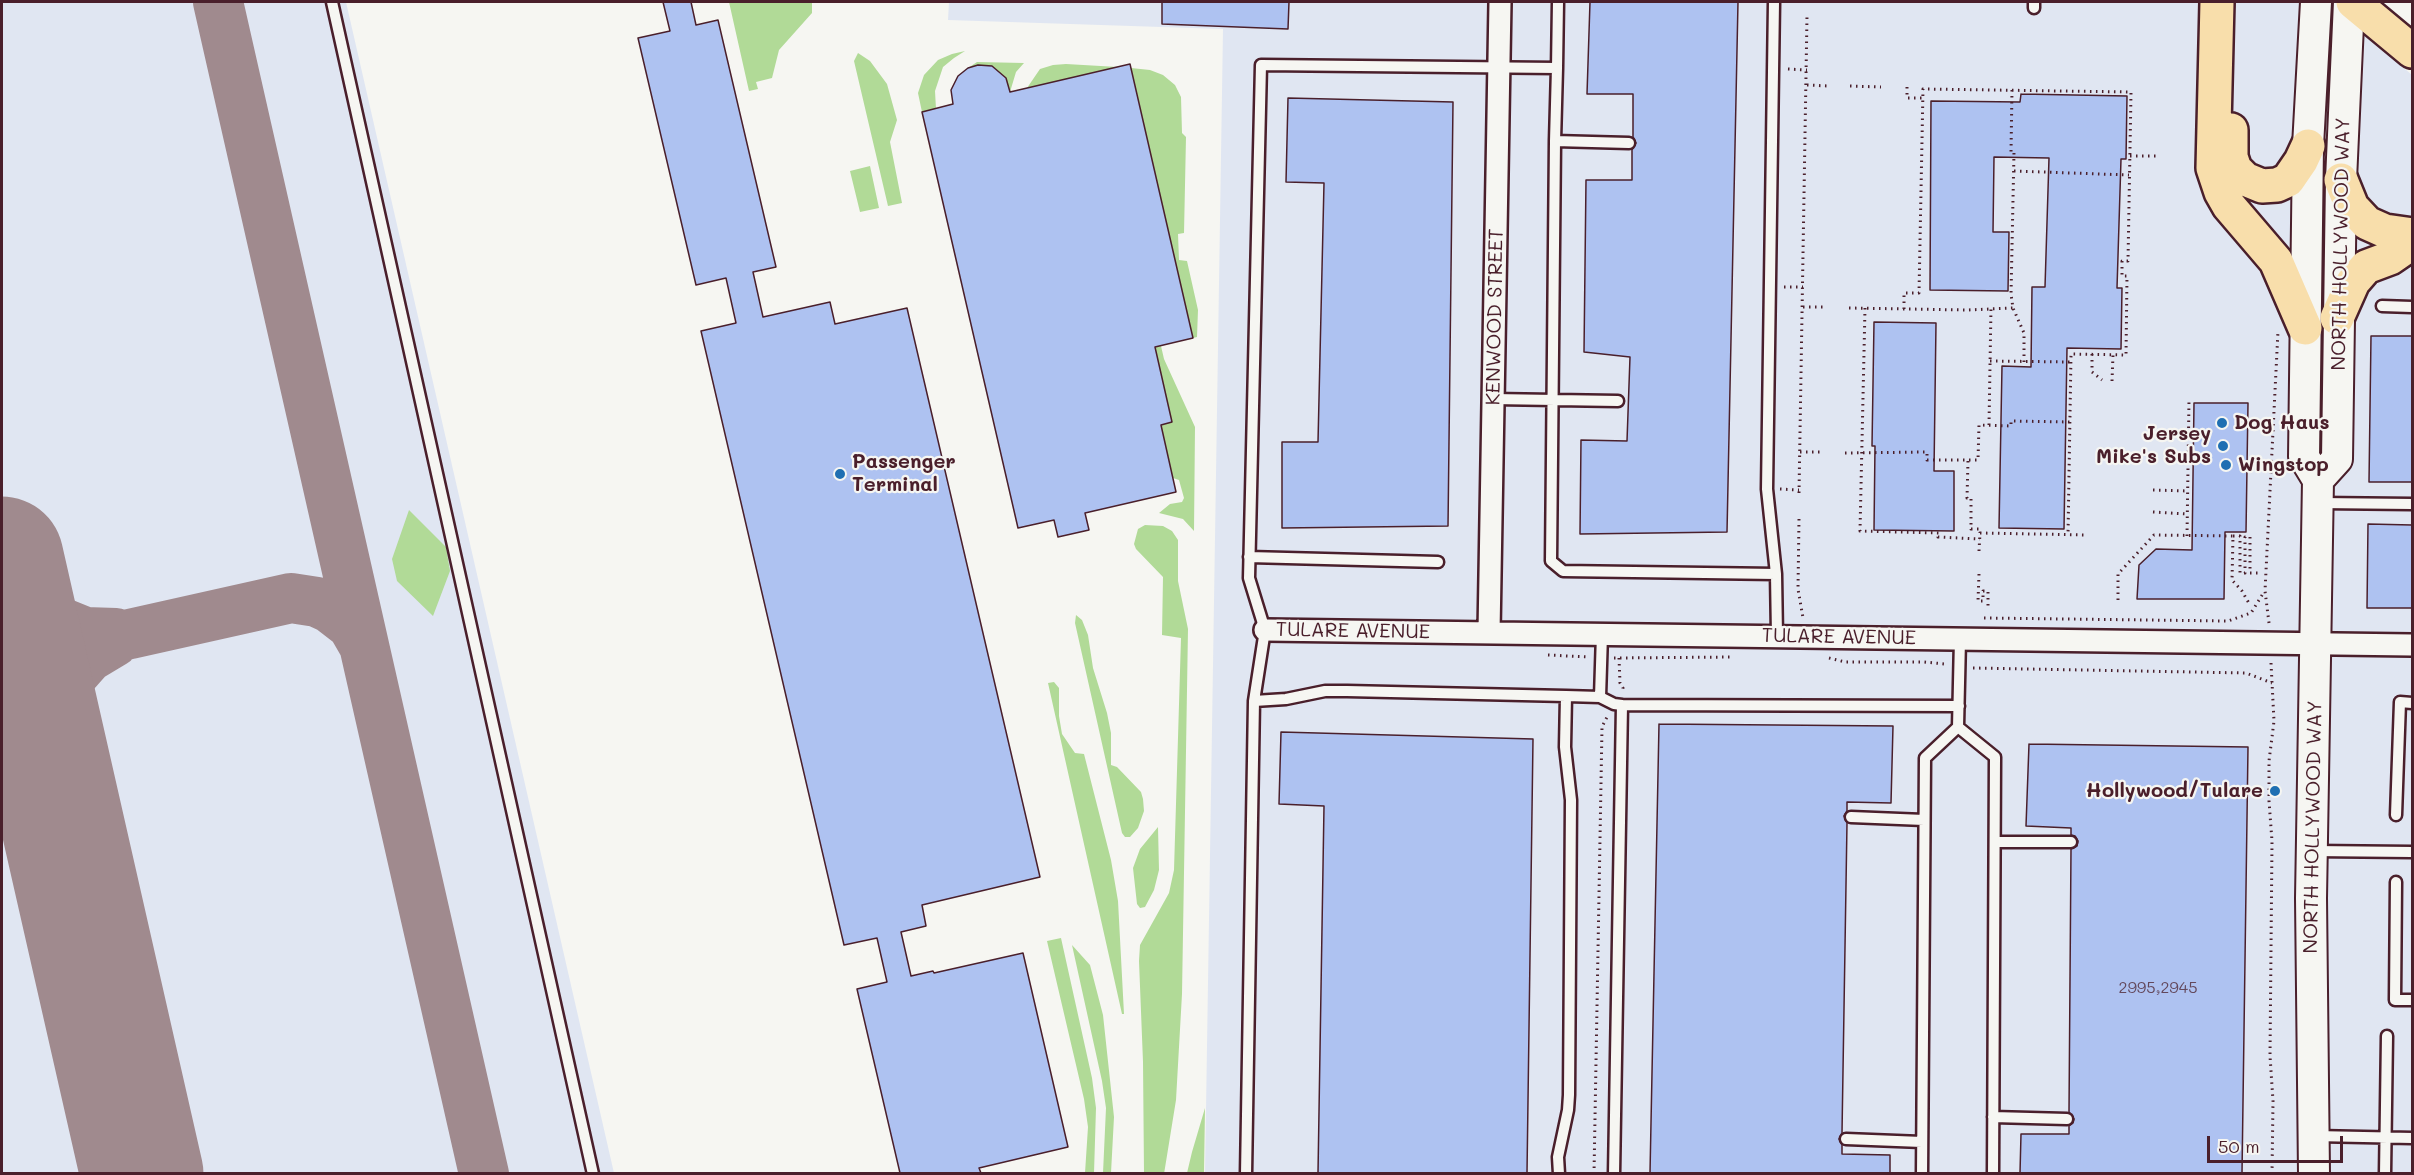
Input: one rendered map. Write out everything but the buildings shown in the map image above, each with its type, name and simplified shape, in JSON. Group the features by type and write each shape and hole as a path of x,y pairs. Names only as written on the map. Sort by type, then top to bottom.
{"main road":[{"path":"2217,2 2212,156 2217,179 2229,206 2276,261 2291,329"},
{"path":"2238,2 2230,143 2231,158 2235,169 2245,179 2262,186 2277,185 2288,180 2308,146"},
{"name":"NORTH HOLLYWOOD WAY","path":"2314,1173 2312,851 2318,492 2304,458 2291,329 2308,146 2316,2"},
{"path":"2351,2 2412,51"},
{"name":"NORTH HOLLYWOOD WAY","path":"2318,492 2337,459 2337,318 2341,180 2351,2"},
{"path":"2341,180 2352,207 2367,224 2385,231 2412,235"},
{"path":"2337,318 2353,282 2366,267 2390,258 2412,243"}],"street":[{"name":"KENWOOD STREET","path":"1489,632 1500,2"},
{"name":"TULARE AVENUE","path":"1265,630 2412,645"}],"lane":[{"path":"332,2 593,1173"},
{"path":"1558,2 1551,561 1563,571 1776,574"},
{"path":"1774,2 1767,489 1776,574 1777,636"},
{"path":"1246,1173 1254,701 1265,630 1249,578 1261,64 1557,68"},
{"path":"1555,141 1629,143"},
{"path":"2382,306 2412,306"},
{"path":"1493,399 1618,401"},
{"path":"2318,492 2412,504"},
{"path":"1249,557 1438,562"},
{"path":"1600,697 1602,634"},
{"path":"1922,1173 1925,758 1958,727 1960,639"},
{"path":"1254,701 1347,691 1600,697 1618,705 1959,706"},
{"path":"1559,1173 1558,1157 1569,1095 1571,800 1565,747 1566,696"},
{"path":"2396,815 2400,702 2412,702"},
{"path":"1614,1173 1618,705"},
{"path":"1958,727 1995,757 1993,1173"},
{"path":"1851,817 1924,820"},
{"path":"1995,842 2071,842"},
{"path":"2312,851 2412,852"},
{"path":"2396,882 2395,1000 2412,1000"},
{"path":"2385,1173 2387,1036"},
{"path":"1993,1117 2067,1119"},
{"path":"2314,1136 2412,1138"},
{"path":"1846,1139 1922,1142"}],"path":[{"path":"1777,489 1799,491 1807,16"},
{"path":"1783,69 1807,70"},
{"path":"1807,85 1828,86"},
{"path":"1850,86 1881,87"},
{"path":"1908,87 1908,98 1923,98"},
{"path":"1904,309 1904,293 1919,293 1923,89 2131,92 2128,261 2122,261 2122,276 2127,276 2126,355 2071,354 2068,535"},
{"path":"2012,90 2011,152 2014,152 2014,171 2011,294 2013,308 2024,333 2024,362"},
{"path":"2130,156 2160,156"},
{"path":"2014,171 2129,175"},
{"path":"1779,287 1803,287"},
{"path":"1803,307 1823,307"},
{"path":"1849,308 1967,310 1990,307 2013,308"},
{"path":"1989,425 1990,307"},
{"path":"1865,308 1860,531 1939,533 1938,537 1980,538"},
{"path":"2251,613 2265,591 2269,482 2278,371 2291,329"},
{"path":"2092,354 2092,372 2102,380"},
{"path":"2112,381 2113,355"},
{"path":"1990,361 2071,362"},
{"path":"2187,536 2189,400"},
{"path":"1845,453 1927,452 1927,460 1978,460 1979,425 2011,426 2011,421 2070,422"},
{"path":"2155,435 2188,436"},
{"path":"1800,452 1821,452"},
{"path":"1968,460 1967,498 1971,498 1971,529 1980,529 1979,551"},
{"path":"2153,490 2188,491"},
{"path":"2153,512 2187,514"},
{"path":"1799,519 1798,589 1803,621"},
{"path":"1980,533 2087,535"},
{"path":"2118,600 2118,574 2154,535 2240,536 2240,573 2245,573 2245,537 2250,537 2250,573 2259,573"},
{"path":"2233,536 2232,580 2250,605"},
{"path":"1979,574 1978,601 1983,601 1983,591 1988,591 1988,608"},
{"path":"1546,655 1601,658 1735,657"},
{"path":"1827,657 1845,662 1924,662 1982,669 2246,674 2272,683 2274,721 2269,761 2272,841 2270,1056 2273,1101 2272,1173"},
{"path":"1594,1173 1602,727 1618,705 1623,688 1620,683 1619,658"}],"shaded area":[{"path":"2,2 346,2 614,1173 2,1174"},
{"path":"949,2 2326,2 2412,75 2412,1173 1205,1173 1223,29 948,20"}],"green space":[{"path":"729,2 812,2 812,13 779,50 772,78 756,82 758,89 749,91"},
{"path":"965,51 943,67 935,91 936,109 922,112 918,93 924,75 938,60"},
{"path":"858,53 870,61 887,84 897,120 890,142 902,203 888,206 854,61"},
{"path":"977,62 1024,63 1016,72 1010,92 1006,78 992,66 978,65 968,68"},
{"path":"1053,65 1118,67 1027,88 1040,69"},
{"path":"1131,68 1150,70 1163,75 1175,85 1181,97 1182,133 1186,137 1184,233 1178,234 1179,260 1187,261 1198,310 1197,337 1193,338"},
{"path":"870,166 879,208 860,212 850,171"},
{"path":"1161,346 1164,359 1195,427 1194,531 1183,519 1159,513 1170,504 1182,502 1184,498 1179,480 1173,478 1161,425 1172,422 1155,347"},
{"path":"409,510 446,547 450,571 433,616 397,581 392,559"},
{"path":"1145,525 1163,526 1172,531 1178,540 1178,581 1188,629 1182,994 1176,1100 1164,1174 1144,1173 1139,961 1140,945 1169,893 1174,870 1181,638 1162,635 1163,577 1134,544 1138,529"},
{"path":"1076,615 1082,620 1088,635 1093,668 1107,713 1111,733 1111,765 1117,767 1141,792 1143,799 1144,811 1138,828 1130,837 1125,837 1122,833 1075,623"},
{"path":"1054,682 1059,688 1059,716 1062,734 1075,753 1084,754 1111,860 1118,901 1124,1014 1122,1014 1048,683"},
{"path":"1158,827 1159,870 1154,890 1145,907 1140,908 1137,904 1133,868 1140,849"},
{"path":"1061,938 1092,1078 1096,1108 1094,1173 1085,1173 1088,1127 1084,1099 1047,941"},
{"path":"1072,945 1090,965 1103,1015 1114,1117 1111,1173 1103,1173 1106,1108"},
{"path":"1205,1108 1204,1173 1187,1173 1192,1152"}],"taxiway":[{"path":"218,2 484,1174"},
{"path":"2,550 26,596 48,617 85,632 116,633"},
{"path":"2,666 130,634 291,598 317,602 330,608 352,625 363,644"},
{"path":"51,777 53,721 66,683 89,657 114,642"},
{"path":"2,710 26,733 51,777"}],"runway":[{"path":"2,558 142,1174"}],"place":[{"name":"Dog Haus","path":"2222,423"},
{"name":"Jersey Mike's Subs","path":"2223,446"},
{"name":"Wingstop","path":"2226,465"},
{"name":"Passenger Terminal","path":"840,474"},
{"name":"Hollywood/Tulare","path":"2275,791"}]}
